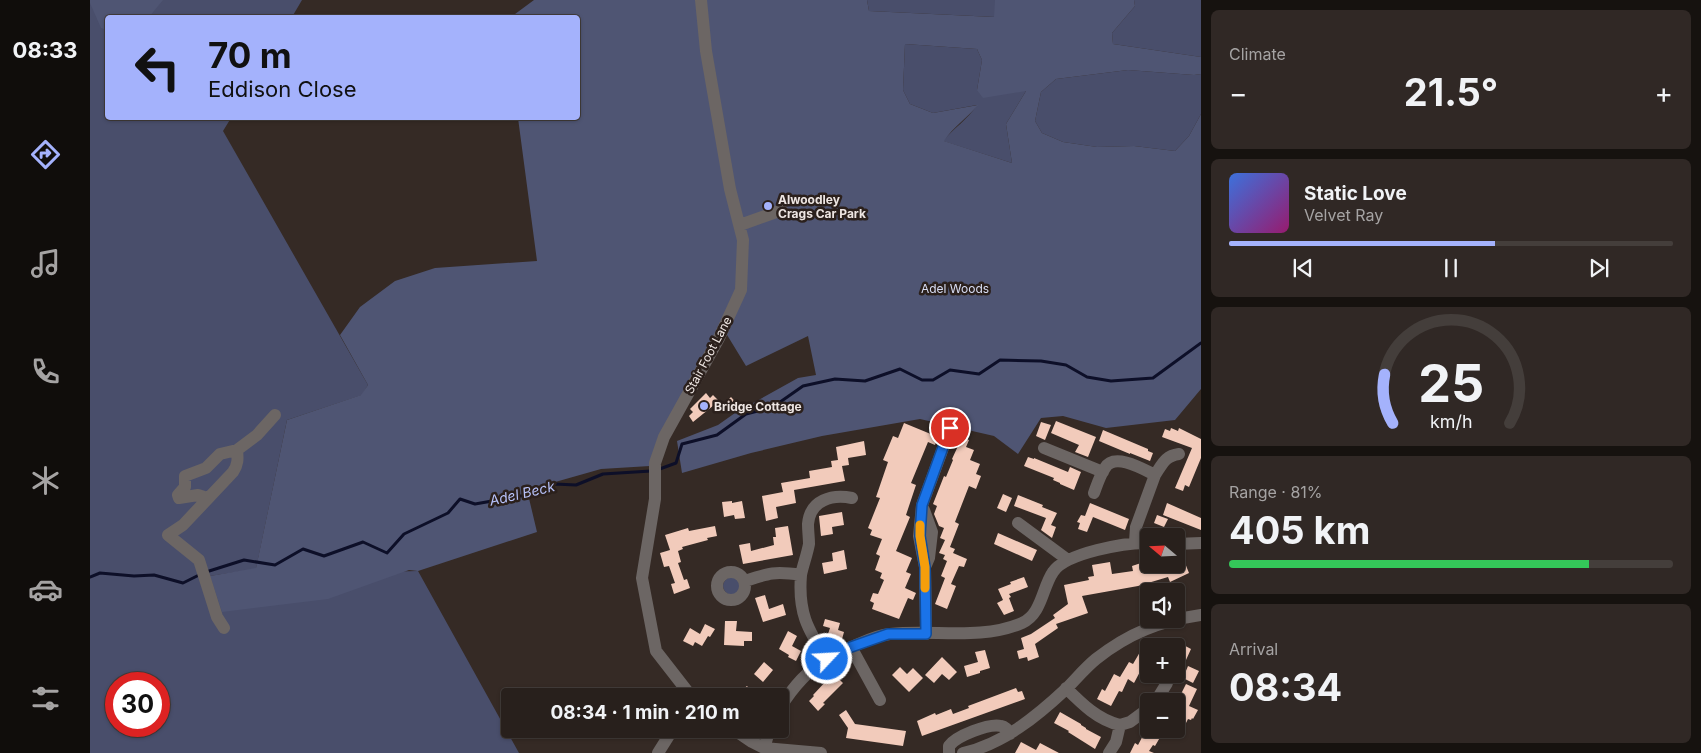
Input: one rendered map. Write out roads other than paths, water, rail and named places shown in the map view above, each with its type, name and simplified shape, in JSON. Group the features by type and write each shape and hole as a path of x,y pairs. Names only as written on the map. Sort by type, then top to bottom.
{"street":[{"name":"Stair Foot Lane","path":"685,688 656,652 642,578 655,499 655,463 664,437 718,338 741,290 743,240 728,180 706,50 701,0"},
{"path":"740,225 782,210"},
{"path":"208,498 198,495 179,498 178,495 185,487 185,476 206,468 220,454 237,450 257,435 275,415"},
{"path":"926,634 925,567 920,536 922,505 950,428"},
{"path":"1044,448 1103,472"},
{"path":"220,622 200,560 168,534 183,525 236,467 238,460 237,450"},
{"path":"1135,542 1136,526 1155,475 1164,461 1171,455 1179,454"},
{"path":"1094,494 1105,466 1112,461 1121,460 1155,475"},
{"path":"827,659 807,628 801,600 801,575 808,546 808,522 813,509 821,500 841,496 852,498"},
{"path":"1018,523 1068,560"},
{"path":"789,696 803,678 827,659 851,647 888,634 985,632 1000,630 1023,622 1031,618 1053,571 1060,564 1120,544 1140,542"},
{"path":"1185,544 1201,543"},
{"path":"745,580 768,573 781,572 801,575"},
{"path":"963,753 988,745 1010,734 1046,707 1095,660 1134,635 1154,625 1178,618 1201,615"},
{"path":"851,647 880,700"},
{"path":"1161,693 1167,683"},
{"path":"1066,688 1085,707 1111,723 1120,725 1130,722 1140,715"},
{"path":"1109,753 1116,742 1120,725"},
{"path":"949,753 949,746 956,739 989,726 1002,726 1010,734"},
{"path":"658,753 667,738"},
{"path":"746,738 764,748 822,753"},
{"path":"764,748 767,738"}],"waterway":[{"name":"Adel Beck","path":"657,470 676,463 682,444 717,435 746,414 773,407 803,386 835,379 865,381 900,369 922,380 933,380 950,370 979,374 1000,360 1041,361 1066,365 1087,377 1111,381 1153,378 1201,343"},
{"name":"Adel Beck","path":"206,572 244,560 275,565 303,549 324,556 363,542 387,553 404,534 448,513 460,499 475,504 532,494 555,484 576,485 603,474 651,471"},
{"name":"Adel Beck","path":"90,577 100,573 134,576 154,575 183,583 201,574"}],"place":[{"name":"Alwoodley Crags Car Park","path":"768,206"},
{"name":"Bridge Cottage","path":"704,406"}],"park label":[{"name":"Adel Woods","path":"955,288"}]}
